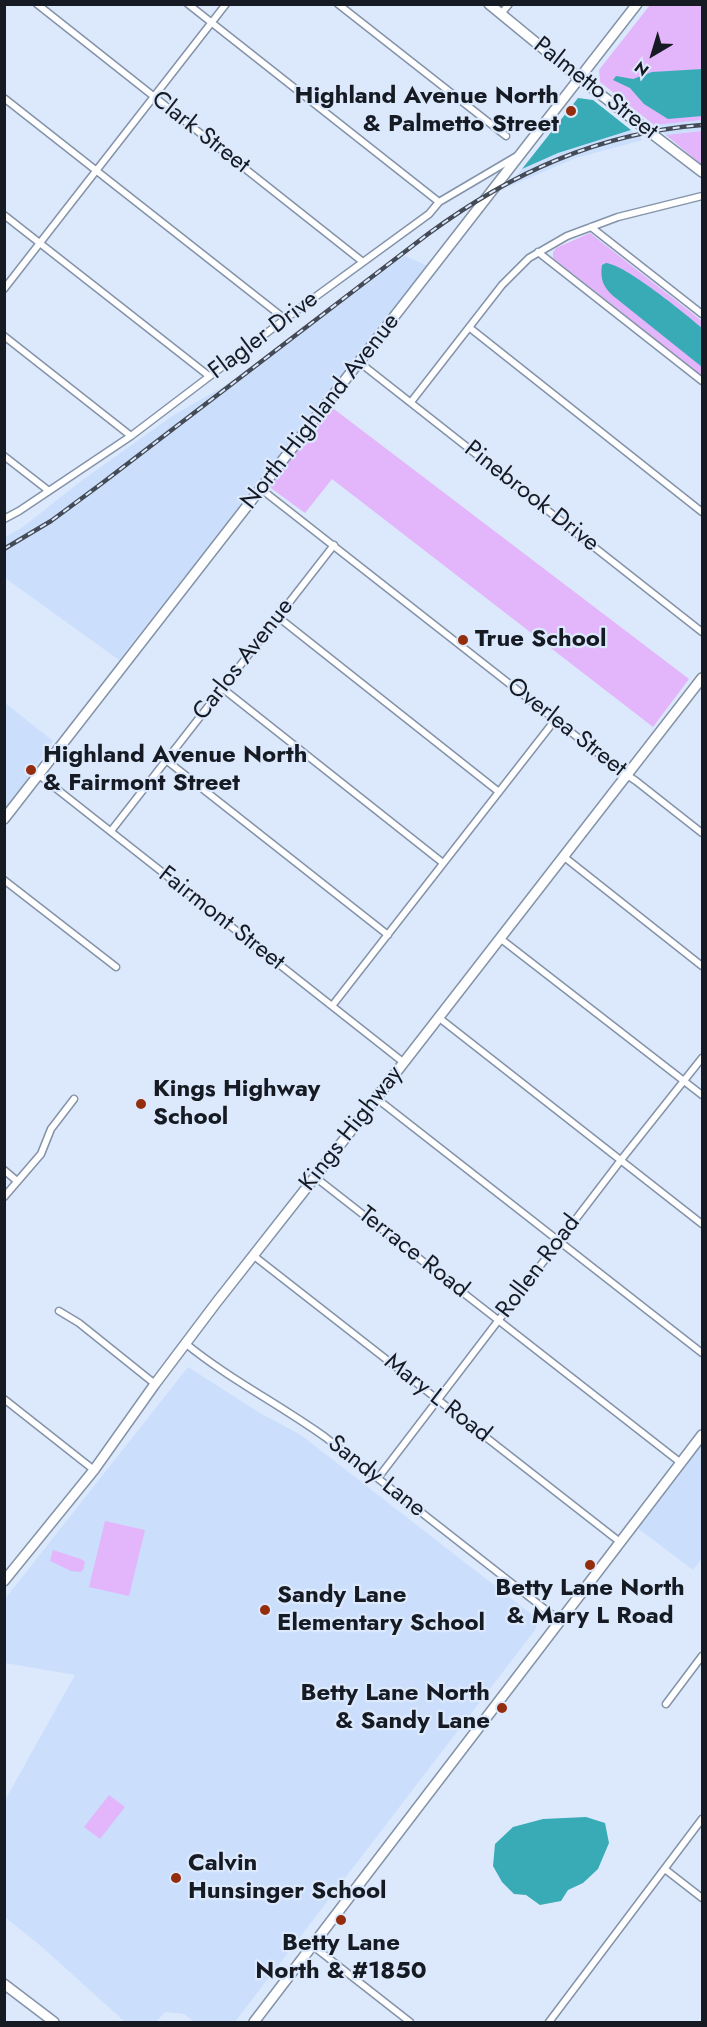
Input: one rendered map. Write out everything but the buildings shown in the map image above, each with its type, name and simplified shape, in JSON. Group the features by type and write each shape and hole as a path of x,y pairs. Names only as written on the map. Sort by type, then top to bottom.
{"street":[{"name":"Clark Street","path":"37,4 363,262"},
{"path":"188,4 439,202"},
{"path":"4,289 226,4"},
{"path":"338,4 506,136"},
{"name":"Palmetto Street","path":"489,4 579,78 702,172"},
{"path":"501,14 509,4"},
{"name":"North Highland Avenue","path":"4,819 637,4"},
{"path":"4,98 285,319"},
{"name":"Flagler Drive","path":"4,519 131,436 285,319 429,214 439,202 522,152"},
{"path":"411,402 510,275 538,252 591,226 702,196"},
{"path":"4,215 209,376"},
{"path":"591,226 702,314"},
{"path":"538,252 702,381"},
{"path":"470,328 702,512"},
{"path":"4,336 131,436"},
{"name":"Pinebrook Drive","path":"359,362 702,632"},
{"path":"4,456 50,491"},
{"name":"Overlea Street","path":"261,489 702,833"},
{"name":"Carlos Avenue","path":"111,831 334,545"},
{"path":"278,617 499,792"},
{"name":"Kings Highway","path":"4,1581 94,1470 185,1343 702,679"},
{"path":"222,688 443,863"},
{"path":"332,1006 555,720"},
{"path":"166,760 388,935"},
{"name":"Fairmont Street","path":"39,775 404,1062"},
{"path":"563,856 702,966"},
{"path":"4,879 116,967"},
{"path":"501,939 702,1095"},
{"path":"438,1017 702,1224"},
{"name":"Rollen Road","path":"378,1478 621,1160 702,1058"},
{"path":"4,1197 41,1154 51,1129 74,1098"},
{"path":"376,1098 702,1353"},
{"path":"4,1170 17,1180"},
{"name":"Terrace Road","path":"315,1177 681,1463"},
{"name":"Mary L Road","path":"254,1256 620,1542"},
{"path":"59,1311 79,1323 154,1384"},
{"name":"Sandy Lane","path":"185,1343 227,1375 300,1419 560,1621"},
{"path":"4,1399 94,1470"},
{"path":"254,2022 702,1435"},
{"path":"666,1704 702,1656"},
{"path":"549,2022 666,1870 702,1819"},
{"path":"666,1870 702,1898"},
{"path":"313,1946 410,2022"},
{"path":"4,1984 54,2022"}],"shaded area":[{"path":"650,5 702,5 702,120 654,125 600,82 599,70"},
{"path":"702,120 702,131 666,135 654,125"},
{"path":"631,130 643,140 576,158 508,187 522,169 558,153"},
{"path":"702,131 702,165 666,135"},
{"path":"590,233 702,321 702,376 553,258 556,248"},
{"path":"401,254 428,266 119,660 5,578 5,537 23,527 81,481 172,416 252,370"},
{"path":"330,406 689,679 653,727 332,479 305,513 268,486"},
{"path":"5,703 53,741 5,812"},
{"path":"188,1367 260,1413 301,1435 539,1620 535,1630 235,2022 194,2022 184,2014 165,2012 156,2022 125,2022 5,1917 5,1800 75,1675 5,1663 4,1600"},
{"path":"702,1442 702,1558 693,1570 636,1527"},
{"path":"105,1521 145,1530 129,1596 89,1587"},
{"path":"53,1550 81,1559 85,1562 83,1570 71,1571 50,1561"},
{"path":"109,1795 125,1807 100,1839 84,1827"}],"water":[{"path":"702,69 702,116 668,119 644,104 630,88 613,80 616,76 633,79 652,72"},
{"path":"578,98 593,100 631,130 558,153 522,169"},
{"path":"606,263 640,280 702,328 702,367 609,292 601,274 602,265"},
{"path":"586,1817 605,1823 609,1843 598,1869 583,1883 568,1890 561,1901 540,1905 526,1895 514,1894 502,1882 493,1866 495,1844 513,1827 543,1819"}],"railway":[{"path":"4,549 51,521 428,234 491,192 524,175 592,147 664,129 702,125"}],"place":[{"name":"Highland Avenue North & Palmetto Street","path":"571,111"},
{"name":"True School","path":"463,640"},
{"name":"Highland Avenue North & Fairmont Street","path":"31,770"},
{"name":"Kings Highway School","path":"141,1104"},
{"name":"Betty Lane North & Mary L Road","path":"590,1565"},
{"name":"Sandy Lane Elementary School","path":"265,1610"},
{"name":"Betty Lane North & Sandy Lane","path":"502,1708"},
{"name":"Calvin Hunsinger School","path":"176,1878"},
{"name":"Betty Lane North & #1850","path":"341,1920"}]}
